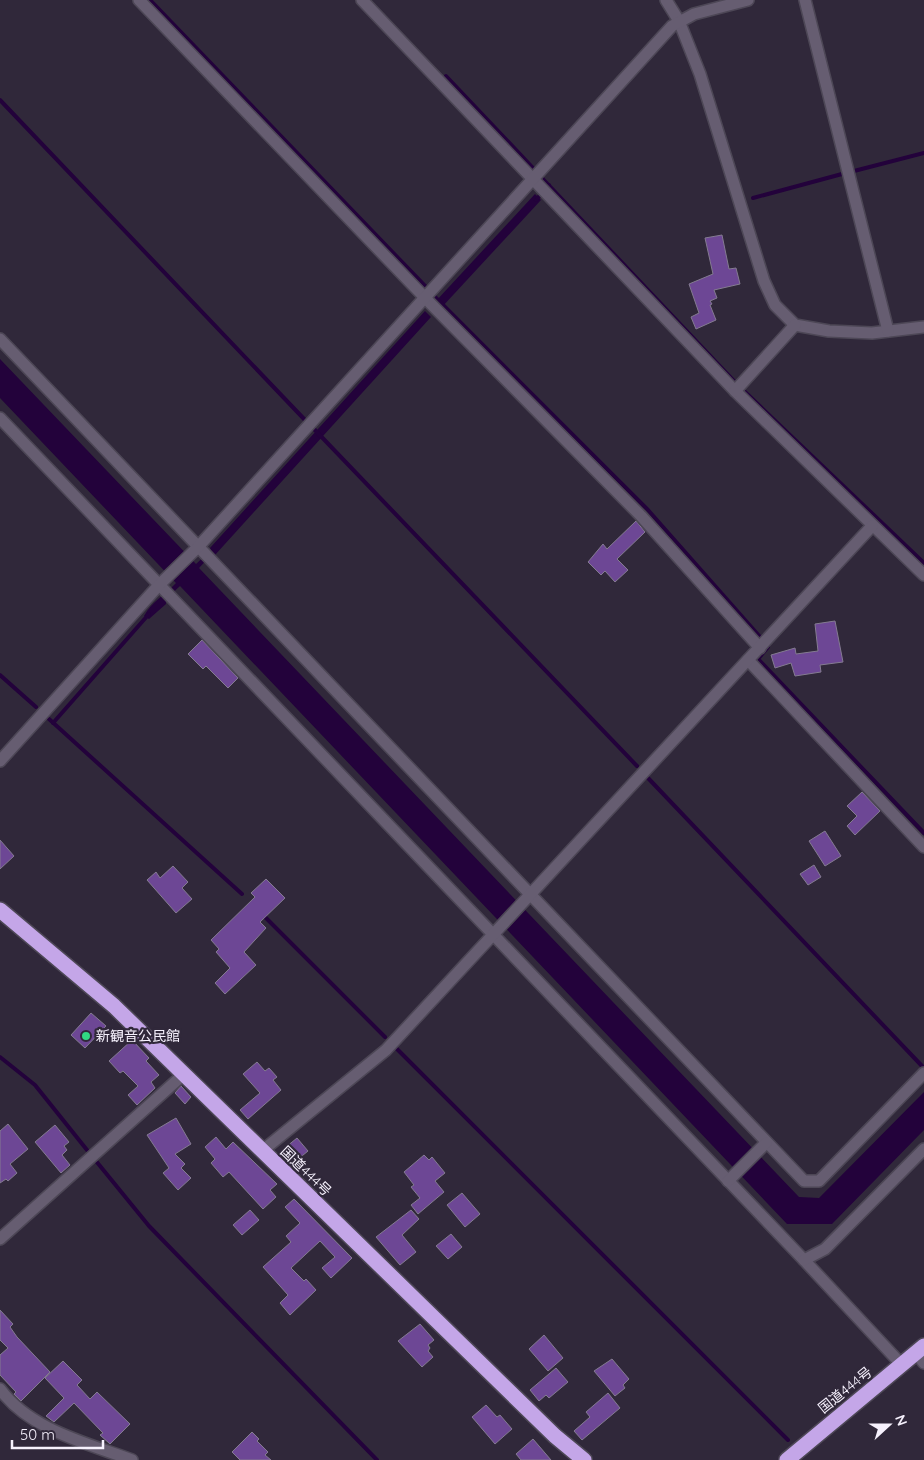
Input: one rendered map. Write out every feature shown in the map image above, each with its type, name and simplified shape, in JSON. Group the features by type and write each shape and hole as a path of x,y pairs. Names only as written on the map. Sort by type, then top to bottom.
{"highway":[{"name":"国道444号","path":"0,910 114,1006 555,1436 584,1460"},
{"name":"国道444号","path":"787,1460 902,1365 921,1354"}],"street":[{"path":"139,0 431,304 641,516 760,648"},
{"path":"362,0 735,391 924,575"},
{"path":"666,0 679,21 700,74 764,281 775,305 795,325 829,331 888,331 924,327"},
{"path":"0,762 165,588 201,553 431,304 533,180 679,21 694,14 748,0"},
{"path":"805,0 888,331"},
{"path":"735,391 795,325"},
{"path":"0,339 526,896 804,1181 819,1182 924,1073"},
{"path":"0,418 496,930 728,1181 902,1365"},
{"path":"262,1151 386,1050 526,896 760,648 872,526"},
{"path":"748,660 924,847"},
{"path":"0,1239 184,1074"},
{"path":"728,1181 766,1142"},
{"path":"804,1260 825,1249 924,1149"},
{"path":"0,1389 9,1401 46,1427 132,1460"}],"shaded area":[{"path":"535,194 541,200 442,307 436,301"},
{"path":"425,311 431,317 215,555 213,553 199,568 799,1197 819,1198 924,1092 924,1130 832,1224 787,1224 180,586 166,599 166,604 149,619 144,616 155,602 176,583 0,398 0,359 196,564 211,550 210,548"}],"building":[{"path":"722,235 729,269 736,268 740,284 714,290 717,298 710,301 712,304 710,305 716,320 696,329 691,317 699,313 689,284 713,274 705,238"},
{"path":"636,521 645,532 617,559 628,570 615,582 605,571 601,575 588,562 603,544 607,549"},
{"path":"835,621 843,662 820,665 821,672 795,676 791,663 775,668 771,655 795,648 796,654 818,651 815,624"},
{"path":"202,640 238,678 228,688 206,666 203,669 188,654"},
{"path":"862,792 880,811 855,835 847,826 857,816 847,806"},
{"path":"825,831 841,856 825,866 809,841"},
{"path":"0,840 14,856 0,869"},
{"path":"814,865 821,877 808,885 800,874"},
{"path":"173,866 188,882 182,888 192,899 176,913 147,880 156,872 160,878"},
{"path":"266,879 285,898 260,922 266,928 244,952 256,965 225,994 215,983 230,968 216,952 219,949 211,940 255,897 251,893"},
{"path":"91,1013 106,1026 85,1048 71,1035"},
{"path":"132,1040 149,1058 146,1061 159,1075 151,1082 155,1088 137,1105 128,1095 138,1086 123,1071 120,1073 109,1061"},
{"path":"257,1062 265,1071 269,1068 277,1077 273,1080 281,1090 248,1119 240,1110 260,1093 243,1074"},
{"path":"181,1086 191,1097 185,1104 175,1093"},
{"path":"176,1118 191,1144 175,1154 185,1164 181,1168 191,1178 178,1190 163,1173 169,1168 147,1135"},
{"path":"8,1124 28,1149 10,1164 17,1173 8,1181 6,1179 0,1183 0,1131"},
{"path":"55,1125 69,1142 64,1146 67,1150 62,1155 70,1165 61,1173 35,1142"},
{"path":"216,1137 226,1149 233,1142 277,1184 270,1190 276,1197 263,1209 229,1172 223,1177 211,1163 215,1159 205,1147"},
{"path":"297,1138 308,1151 297,1160 286,1147"},
{"path":"424,1155 429,1160 432,1157 445,1173 435,1181 444,1192 418,1214 411,1205 420,1198 411,1187 414,1185 404,1172"},
{"path":"462,1193 480,1214 465,1227 447,1205"},
{"path":"294,1199 352,1258 331,1278 322,1268 335,1257 320,1241 291,1268 304,1281 306,1279 316,1290 290,1315 280,1303 288,1295 263,1267 291,1242 286,1236 300,1223 285,1207"},
{"path":"250,1210 259,1220 242,1235 233,1225"},
{"path":"411,1210 419,1219 402,1235 416,1252 400,1265 376,1237"},
{"path":"451,1234 462,1247 448,1259 436,1246"},
{"path":"0,1310 13,1324 10,1327 17,1337 50,1372 21,1401 14,1394 16,1392 0,1375 0,1355 8,1348 0,1340"},
{"path":"420,1324 434,1340 428,1345 430,1348 428,1351 433,1357 422,1367 398,1341"},
{"path":"544,1335 563,1358 548,1371 529,1349"},
{"path":"612,1359 629,1379 623,1385 625,1388 615,1396 594,1371"},
{"path":"63,1361 82,1380 77,1385 90,1399 97,1392 130,1424 110,1444 100,1435 103,1433 74,1403 54,1422 46,1416 64,1398 45,1378"},
{"path":"556,1368 568,1382 549,1398 546,1395 539,1401 530,1390"},
{"path":"608,1393 620,1408 582,1440 574,1431 590,1417 586,1412"},
{"path":"486,1405 497,1417 500,1415 512,1429 495,1444 472,1417"},
{"path":"252,1432 259,1439 257,1441 268,1452 265,1455 271,1460 240,1460 232,1452"},
{"path":"533,1439 551,1460 521,1460 516,1454"}],"waterway":[{"path":"150,0 426,287"},
{"path":"446,76 534,169"},
{"path":"0,100 305,420"},
{"path":"854,171 924,153"},
{"path":"753,198 842,174"},
{"path":"542,178 735,382"},
{"path":"536,200 549,185"},
{"path":"434,296 648,510 761,638"},
{"path":"744,391 924,563"},
{"path":"314,429 637,766"},
{"path":"53,723 149,614"},
{"path":"768,647 758,659 924,833"},
{"path":"0,675 36,707"},
{"path":"49,719 242,894"},
{"path":"648,778 922,1066"},
{"path":"263,915 385,1037"},
{"path":"396,1048 788,1440"},
{"path":"0,1057 35,1085 87,1150"},
{"path":"96,1161 149,1226 377,1460"}],"place":[{"name":"新観音公民館","path":"86,1036"}]}
